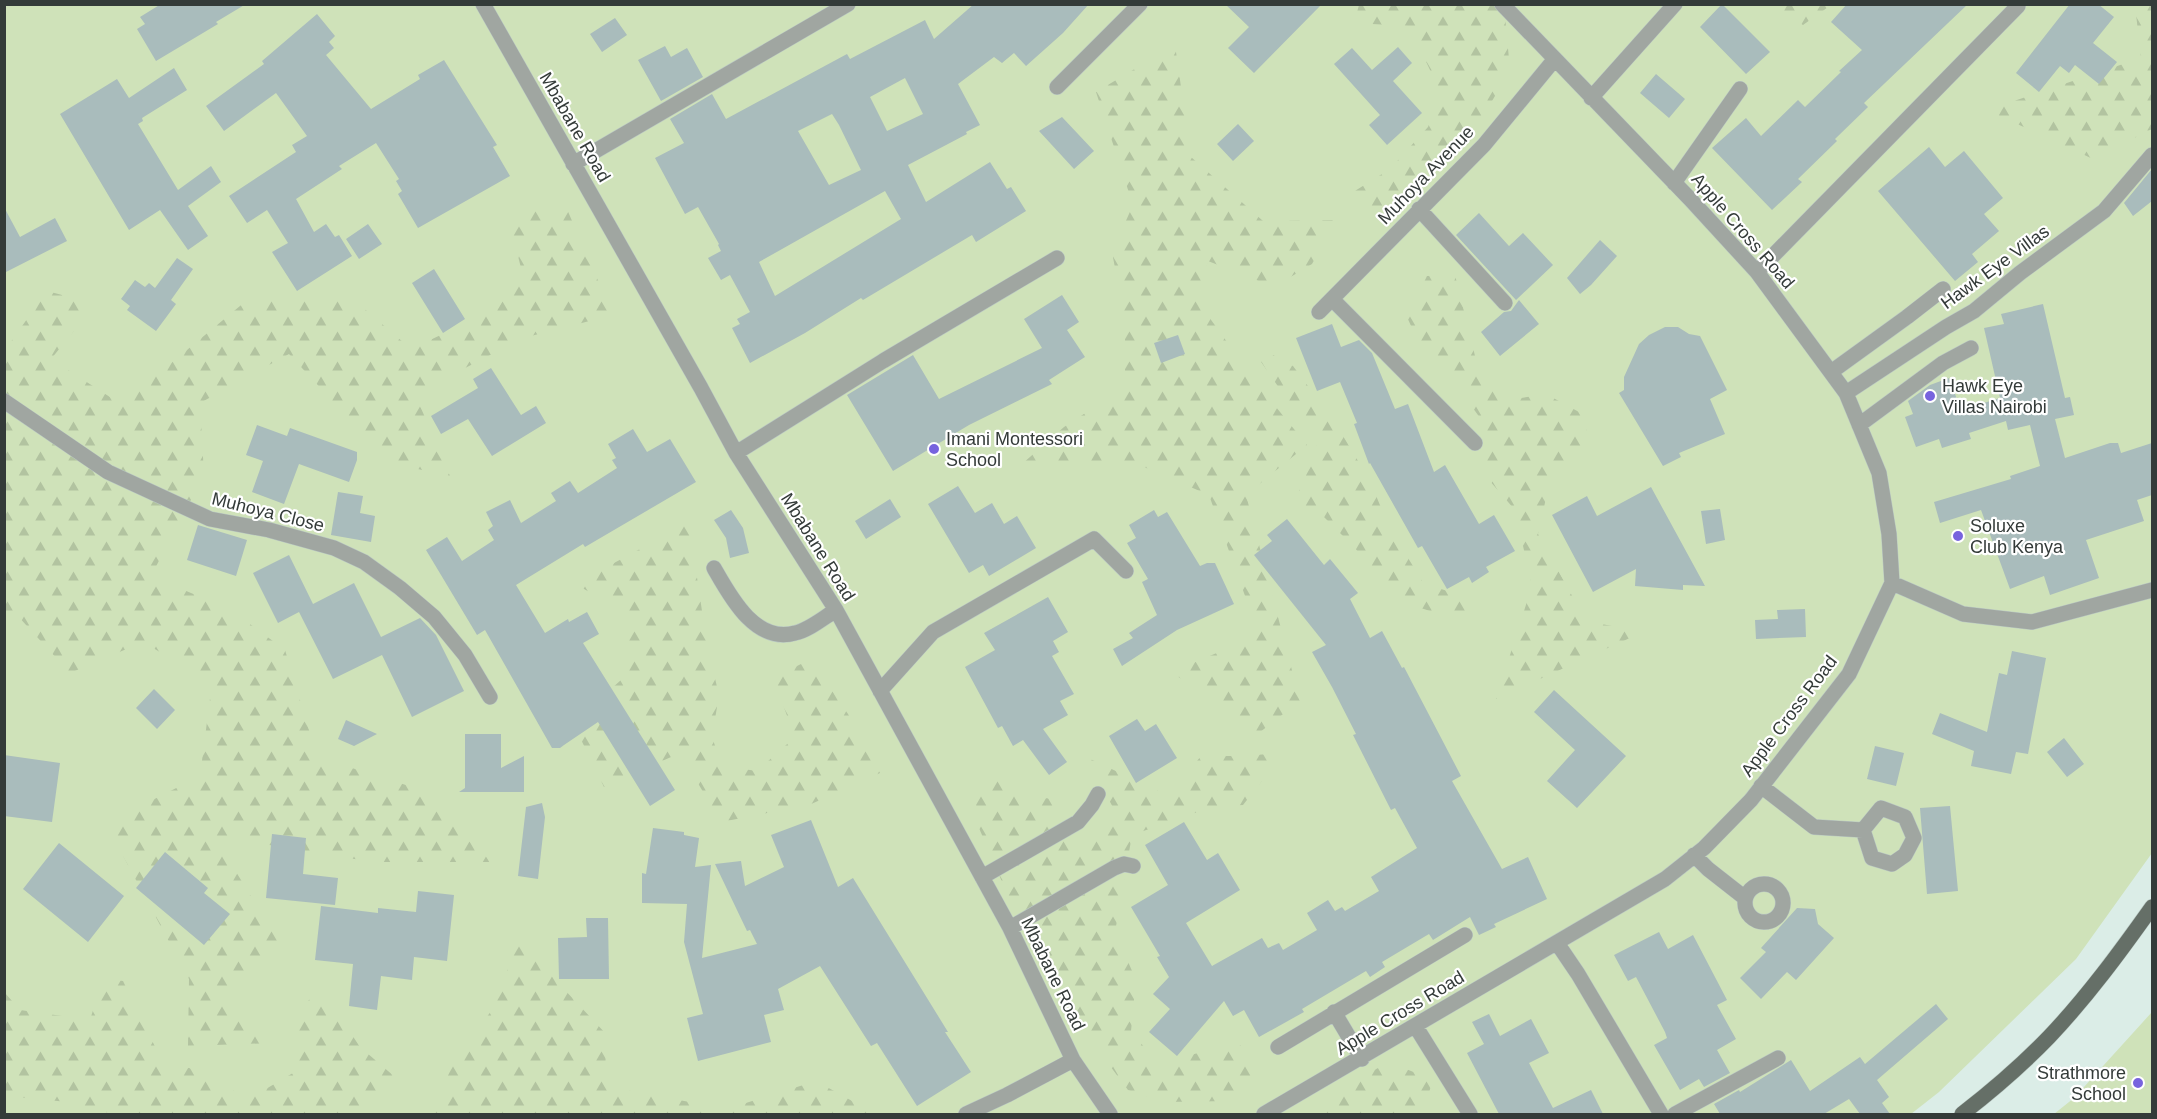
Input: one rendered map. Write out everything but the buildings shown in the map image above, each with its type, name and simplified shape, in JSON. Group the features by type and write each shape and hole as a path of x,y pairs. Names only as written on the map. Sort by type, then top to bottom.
{"main road":[{"path":"1962,1114 1997,1087 2049,1037 2110,966 2152,907"}],"street":[{"name":"Mbabane Road","path":"483,4 736,453 836,610 1010,928 1073,1060 1110,1114"},
{"path":"573,164 848,4"},
{"path":"1057,87 1140,4"},
{"name":"Apple Cross Road","path":"1264,1114 1362,1059 1665,879 1694,855 1743,808 1849,674 1892,583 1889,534 1879,473 1846,393 1757,272 1502,4"},
{"path":"1591,98 1675,4"},
{"path":"1757,272 2018,6"},
{"name":"Muhoya Avenue","path":"1320,312 1484,145 1554,60"},
{"path":"1674,183 1740,89"},
{"name":"Hawk Eye Villas","path":"1846,393 1974,311 2020,273 2104,211 2152,155"},
{"path":"1419,209 1505,303"},
{"path":"736,453 1057,258"},
{"path":"1831,372 1943,289"},
{"path":"1332,299 1475,443"},
{"path":"1859,425 1943,363 1971,348"},
{"name":"Muhoya Close","path":"4,401 108,472 210,519 269,530 334,548 364,562 434,617 465,655 490,697"},
{"path":"880,691 933,632 1094,539 1126,571"},
{"path":"714,568 733,602 745,615 774,634 796,633 836,610"},
{"path":"1892,583 1963,614 2032,622 2152,590"},
{"path":"1761,786 1814,827 1863,830"},
{"path":"982,877 1078,822 1098,794"},
{"path":"1694,855 1745,898"},
{"path":"1010,928 1114,868 1124,864 1133,866"},
{"path":"1278,1047 1465,935"},
{"path":"1557,942 1661,1114"},
{"path":"1334,1012 1362,1059"},
{"path":"1416,1027 1470,1114"},
{"path":"1675,1114 1778,1058"},
{"path":"966,1114 1073,1060"}],"green space":[{"path":"5,5 2152,5 2152,853 2076,959 1939,1092 1911,1114 5,1114"},
{"path":"1359,5 1504,5 1510,70 1470,139 1372,228 1350,194 1390,169 1428,127 1441,93 1409,26 1354,23"},
{"path":"1772,5 1831,5 1803,25"},
{"path":"2135,5 2152,5 2152,129 2093,159 1987,110 2141,58"},
{"path":"1175,45 1191,157 1263,221 1337,220 1312,264 1274,287 1208,261 1196,299 1258,385 1307,445 1246,495 1300,701 1255,736 1172,672 1259,635 1209,495 1137,464 1022,464 1064,427 1125,387 1125,321 1112,252 1133,205 1096,92"},
{"path":"566,207 613,315 523,338 415,394 450,476 390,463 289,354 200,403 204,475 151,576 231,610 285,650 317,757 409,786 492,862 373,862 214,836 284,950 218,999 272,1043 188,1046 189,979 121,852 113,820 200,776 212,683 143,642 70,673 16,614 5,611 5,350 47,291 96,304 51,359 113,399 158,374 246,301 353,299 411,349 498,308 522,272 506,208"},
{"path":"1455,275 1477,364 1515,399 1546,394 1590,418 1578,458 1553,467 1538,534 1586,621 1643,632 1496,699 1532,586 1515,510 1476,465 1486,426 1467,400 1448,362 1426,359 1407,317 1427,276"},
{"path":"1246,340 1293,366 1334,421 1370,481 1389,527 1424,584 1485,602 1461,621 1396,600 1355,548 1323,516 1294,502 1310,466 1317,443"},
{"path":"692,521 702,611 719,695 712,737 722,766 757,771 795,737 773,678 811,659 848,714 880,773 809,805 721,822 680,753 604,787 573,723 621,680 631,615 575,584"},
{"path":"1284,753 1243,805 1206,809 1132,835 1115,932 1136,980 1131,1031 1158,1064 1238,1042 1260,1073 1231,1101 1163,1102 1128,1090 1075,1019 1035,959 979,828 974,788 991,774 1010,794 1053,799 1055,820 1073,852 1103,832 1116,813 1086,757 1169,796 1201,756"},
{"path":"518,940 607,1035 604,1086 727,1109 816,1081 872,1112 862,1114 434,1114 451,1067 494,1007"},
{"path":"103,978 123,981 162,1061 208,1073 247,1100 298,1070 296,1015 320,987 360,1047 402,1083 358,1114 113,1114 68,1102 5,1096 5,993 20,1010 90,1020"},
{"path":"2152,1012 2152,1114 2054,1114 2074,1098"},
{"path":"1389,1062 1433,1080 1422,1114 1308,1114 1336,1091"}],"place":[{"name":"Hawk Eye Villas Nairobi","path":"1930,396"},
{"name":"Imani Montessori School","path":"934,449"},
{"name":"Soluxe Club Kenya","path":"1958,536"},
{"name":"Strathmore School","path":"2138,1083"}]}
